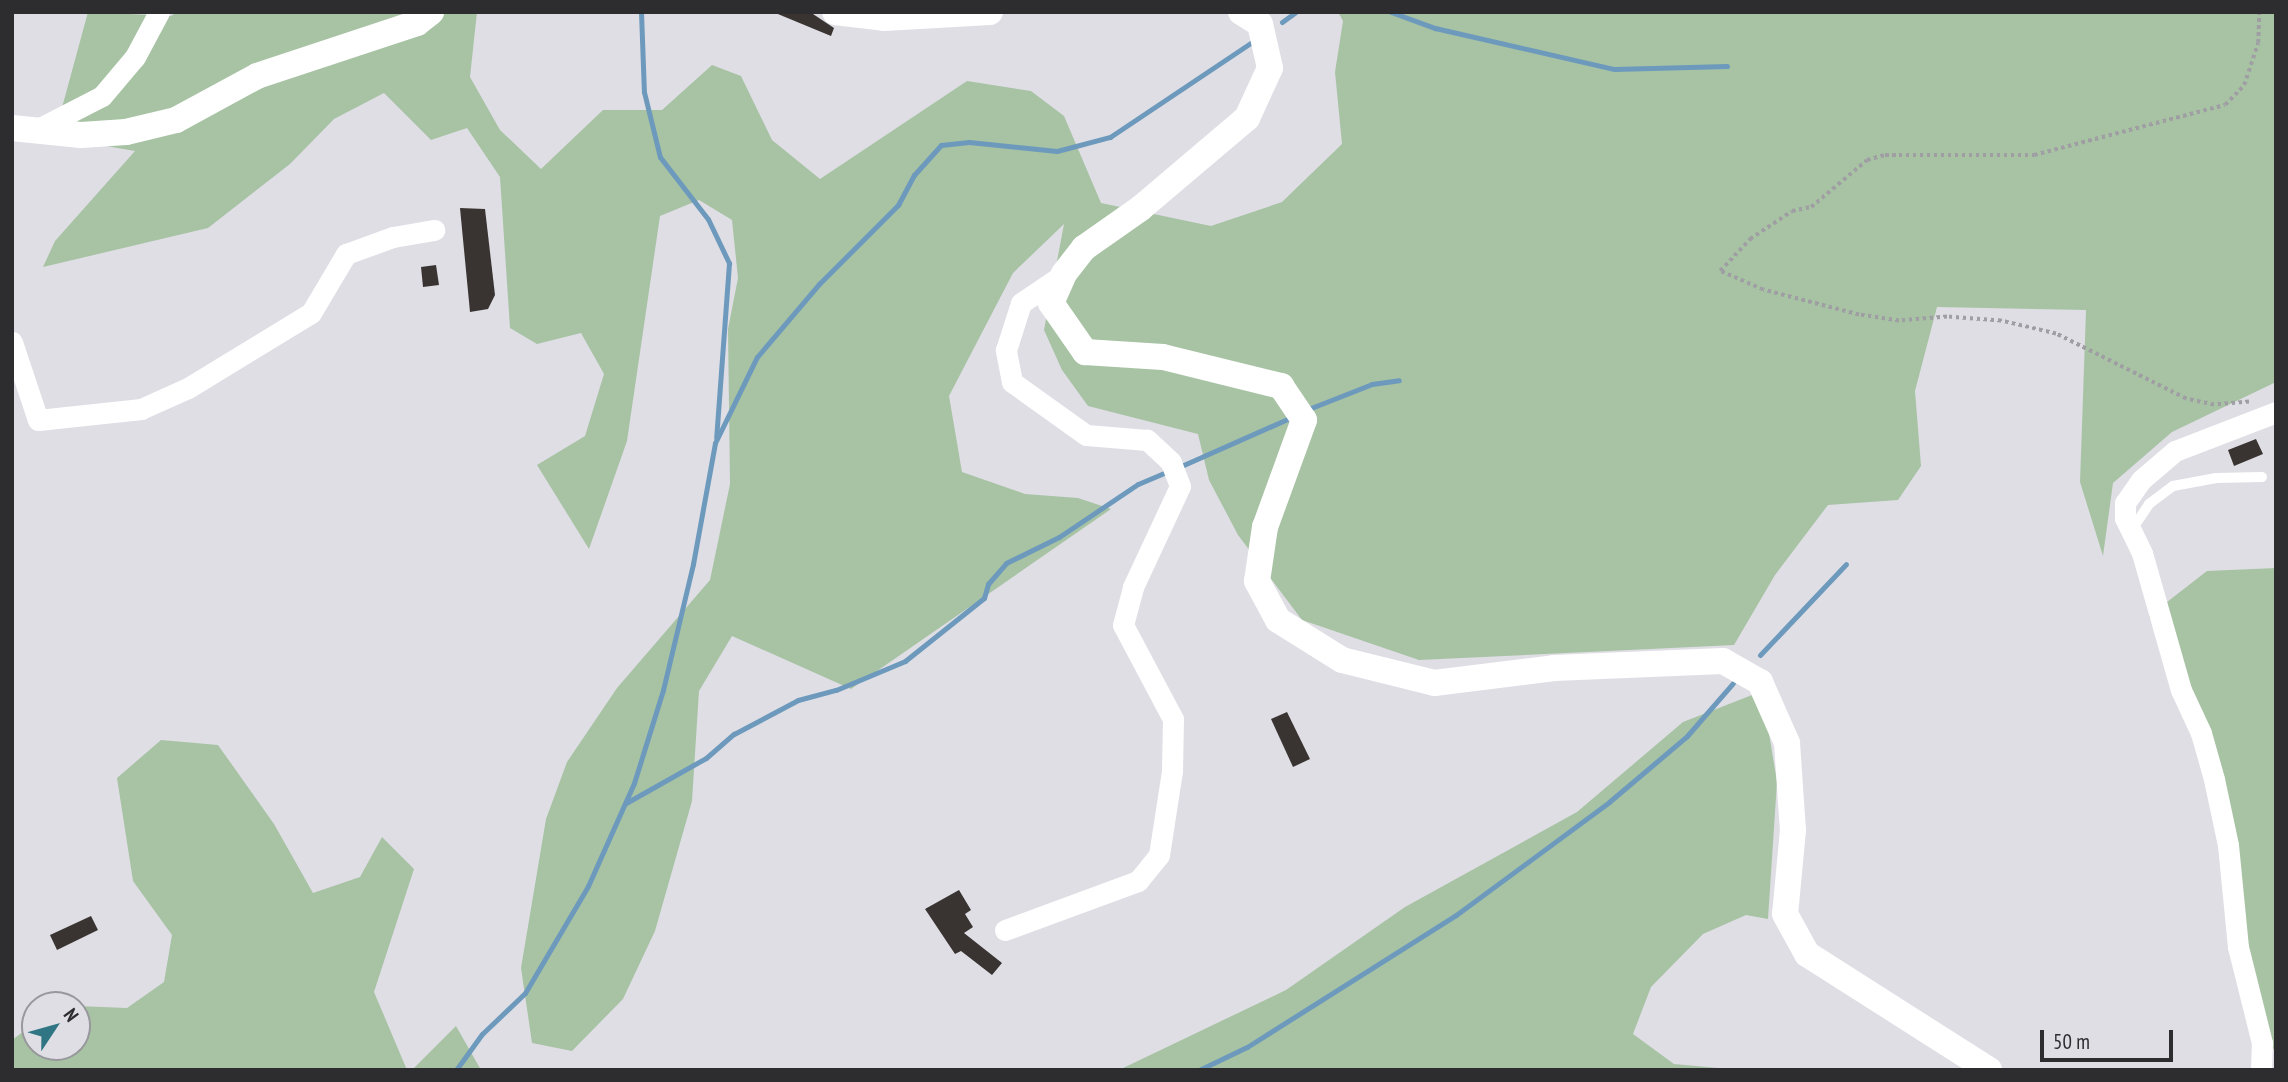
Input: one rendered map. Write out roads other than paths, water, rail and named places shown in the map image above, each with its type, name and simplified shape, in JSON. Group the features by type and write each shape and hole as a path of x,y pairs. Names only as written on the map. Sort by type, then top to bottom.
{"street":[{"path":"23,130 102,96 135,57 159,12"},
{"path":"23,130 126,132 176,120 257,76 417,23 431,12"},
{"path":"835,12 884,18 990,12"},
{"path":"1241,12 1260,24 1270,68 1247,118 1141,208 1084,248 1064,274 1051,303 1085,352 1163,357 1281,386 1304,420 1265,527 1257,581 1278,620 1342,660 1434,683 1554,668 1723,661 1760,682 1787,743 1793,830 1785,914 1807,954 1989,1070"},
{"path":"12,342 38,420 141,409 188,388 311,313 346,254 393,237 434,230"},
{"path":"1005,930 1138,881 1159,855 1172,771 1173,719 1123,625 1133,587 1180,486 1171,462 1147,440 1086,435 1012,382 1006,350 1021,303 1064,274"},
{"path":"2261,1070 2262,1044 2238,947 2228,845 2214,779 2201,733 2181,690 2142,553 2125,518 2125,503 2141,480 2189,444 2274,413"}],"lane":[{"path":"2142,553 2135,525 2164,491 2185,481 2262,477"}],"waterway":[{"path":"641,12 644,92 660,157 708,219 729,263 716,438"},
{"path":"1282,22 1296,12"},
{"path":"1391,12 1435,28 1614,69 1727,66"},
{"path":"456,1070 482,1034 525,993 588,886 634,783 663,690 693,564 715,443 757,357 819,284 898,205 914,175 941,145 969,142 1057,151 1110,137 1255,40"},
{"path":"1306,410 1372,384 1399,380"},
{"path":"1179,467 1294,416"},
{"path":"626,803 706,758 734,734 798,700 836,690 905,661 984,598 988,584 1006,563 1059,537 1138,484 1169,471"},
{"path":"1760,655 1846,564"},
{"path":"1199,1070 1247,1047 1456,915 1609,802 1687,736 1733,683"}]}
